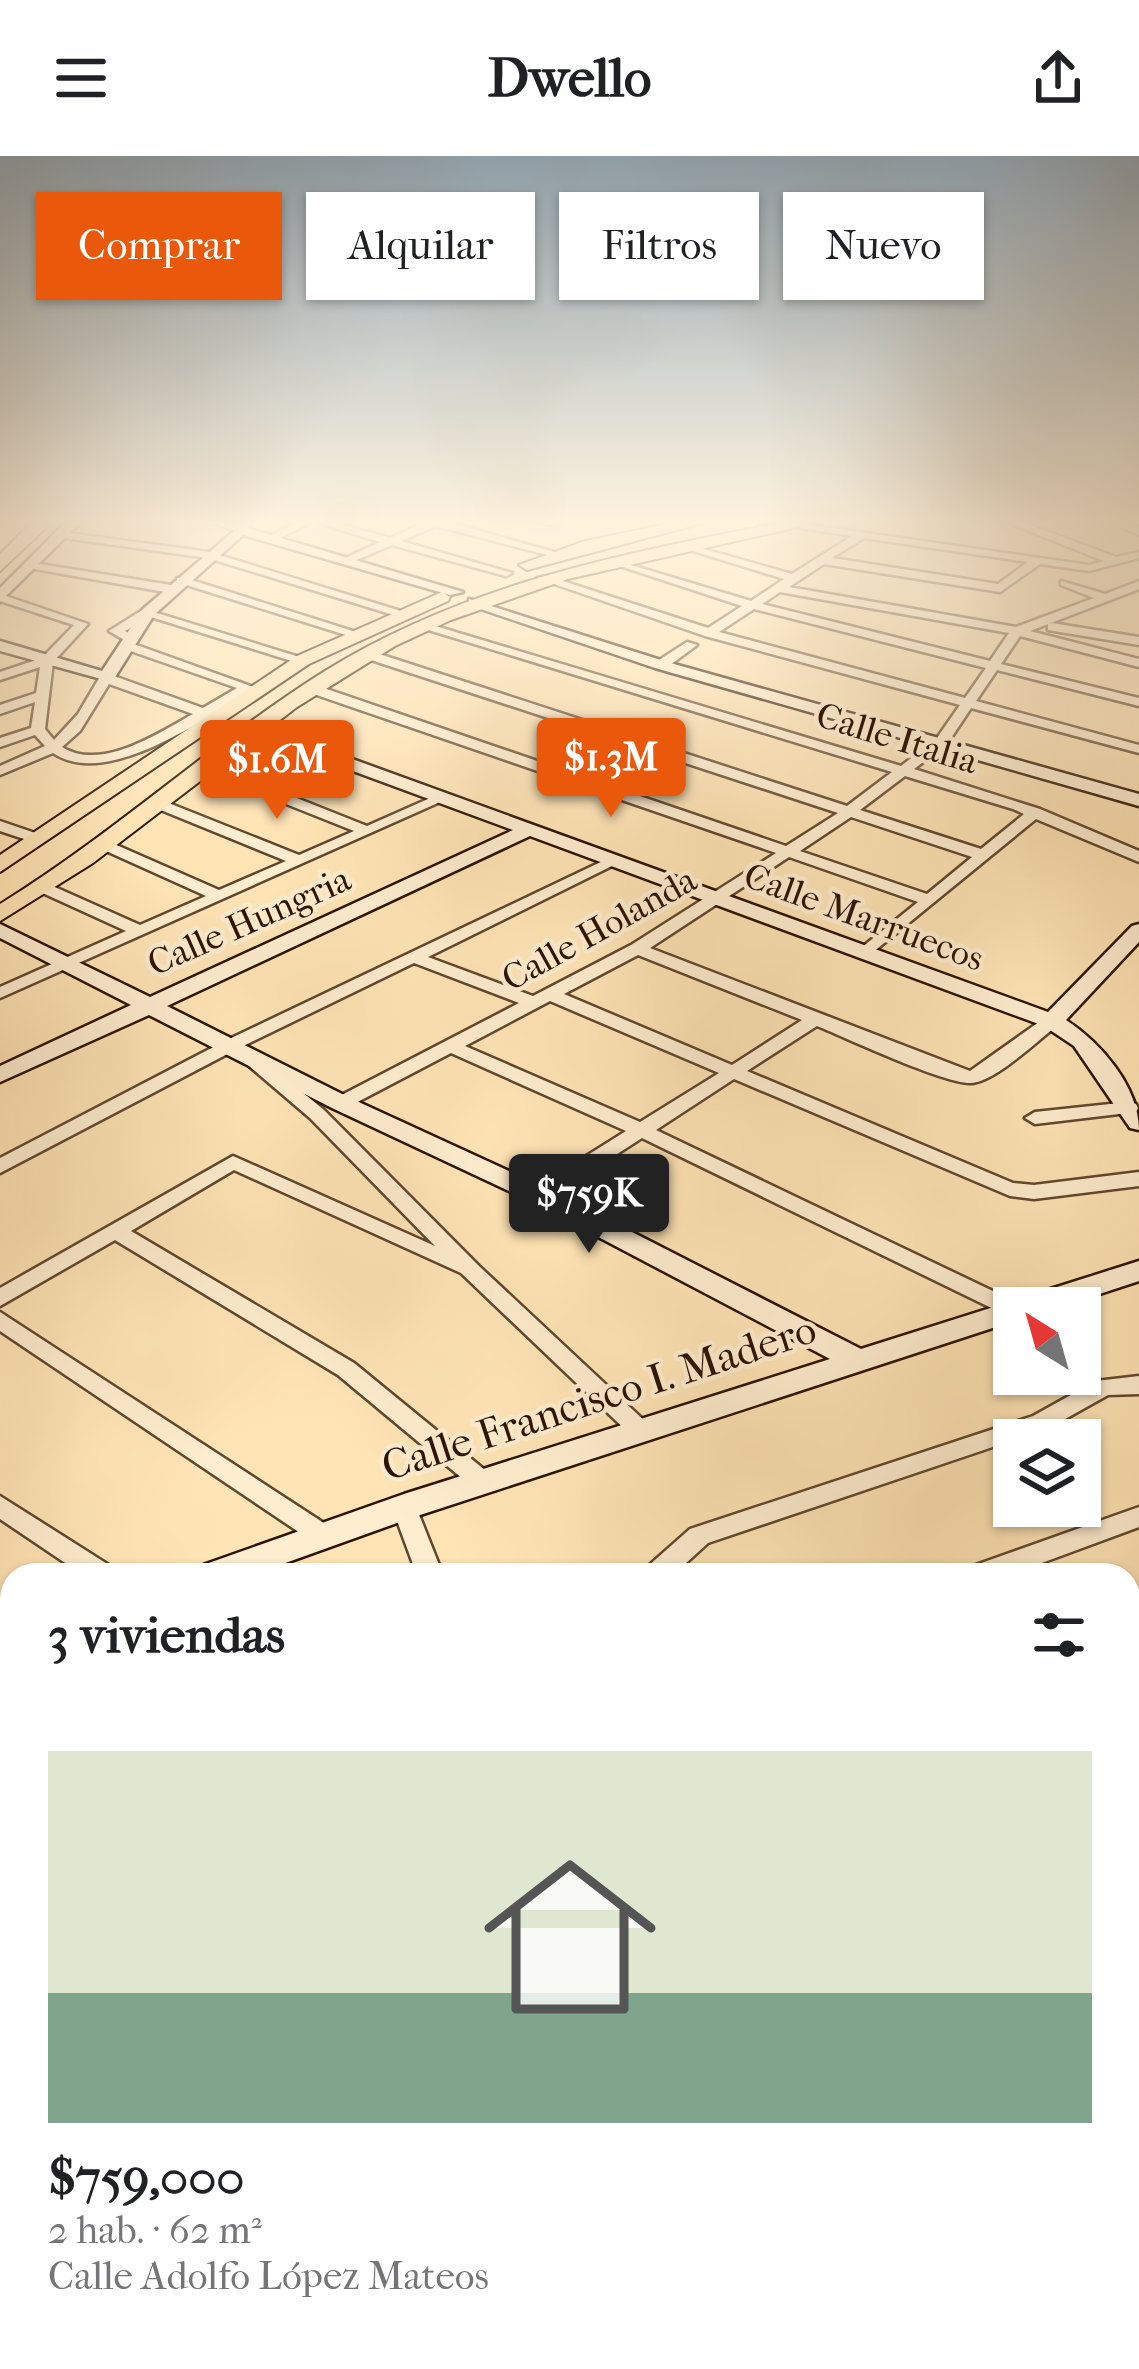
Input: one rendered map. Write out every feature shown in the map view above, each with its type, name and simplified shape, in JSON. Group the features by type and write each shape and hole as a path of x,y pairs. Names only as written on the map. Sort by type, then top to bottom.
{"main road":[{"path":"0,865 252,689 369,626"},
{"path":"0,914 310,688 422,626"}],"street":[{"path":"0,676 47,661 80,626"},
{"path":"0,771 56,750 80,726 139,626"},
{"path":"189,626 303,660"},
{"path":"328,626 353,633"},
{"name":"Calle Italia","path":"429,626 1034,812 1139,857"},
{"path":"547,626 661,665 942,740 1139,800"},
{"path":"689,626 1139,749"},
{"path":"709,633 719,626"},
{"path":"839,626 1139,702"},
{"path":"1014,626 1139,641"},
{"path":"1025,628 1030,626"},
{"path":"1025,628 1139,663"},
{"name":"Calle Holanda","path":"329,1109 637,949 846,814 942,740 1025,628"},
{"path":"129,642 252,689"},
{"path":"661,665 691,645"},
{"path":"2,647 204,712"},
{"path":"366,655 983,855"},
{"path":"38,730 47,661"},
{"path":"310,688 929,900"},
{"path":"38,730 56,750 79,760 108,758 252,689"},
{"path":"0,710 45,694"},
{"name":"Calle Marruecos","path":"256,729 716,902 1052,1021 1082,1041 1134,1115"},
{"path":"0,743 38,730"},
{"path":"206,766 368,831"},
{"path":"0,993 442,798"},
{"path":"156,803 300,861"},
{"path":"867,952 1034,812"},
{"path":"0,826 39,839"},
{"name":"Calle Hungria","path":"0,1075 528,830"},
{"path":"100,843 219,896"},
{"path":"0,1166 612,862"},
{"path":"42,887 139,931"},
{"path":"0,930 236,1048 329,1109 539,1195 860,1362"},
{"path":"637,949 971,1077 1052,1021 1137,936"},
{"path":"413,957 543,999 735,1072 1022,1192 1139,1179"},
{"path":"539,1195 815,1020"},
{"path":"453,1047 643,1131 993,1301"},
{"path":"329,1109 472,1271 641,1431"},
{"path":"1035,1118 1134,1115"},
{"path":"0,1298 233,1162 472,1271"},
{"path":"117,1232 346,1369 483,1482"},
{"path":"1088,1287 1139,1270"},
{"name":"Calle Francisco I. Madero","path":"248,1563 404,1507 993,1318"},
{"path":"0,1320 324,1536"},
{"path":"669,1563 699,1536 1042,1422 1104,1387 1139,1385"},
{"path":"0,1506 85,1563"},
{"path":"404,1507 425,1563"},
{"path":"1013,1563 1139,1517"}]}
